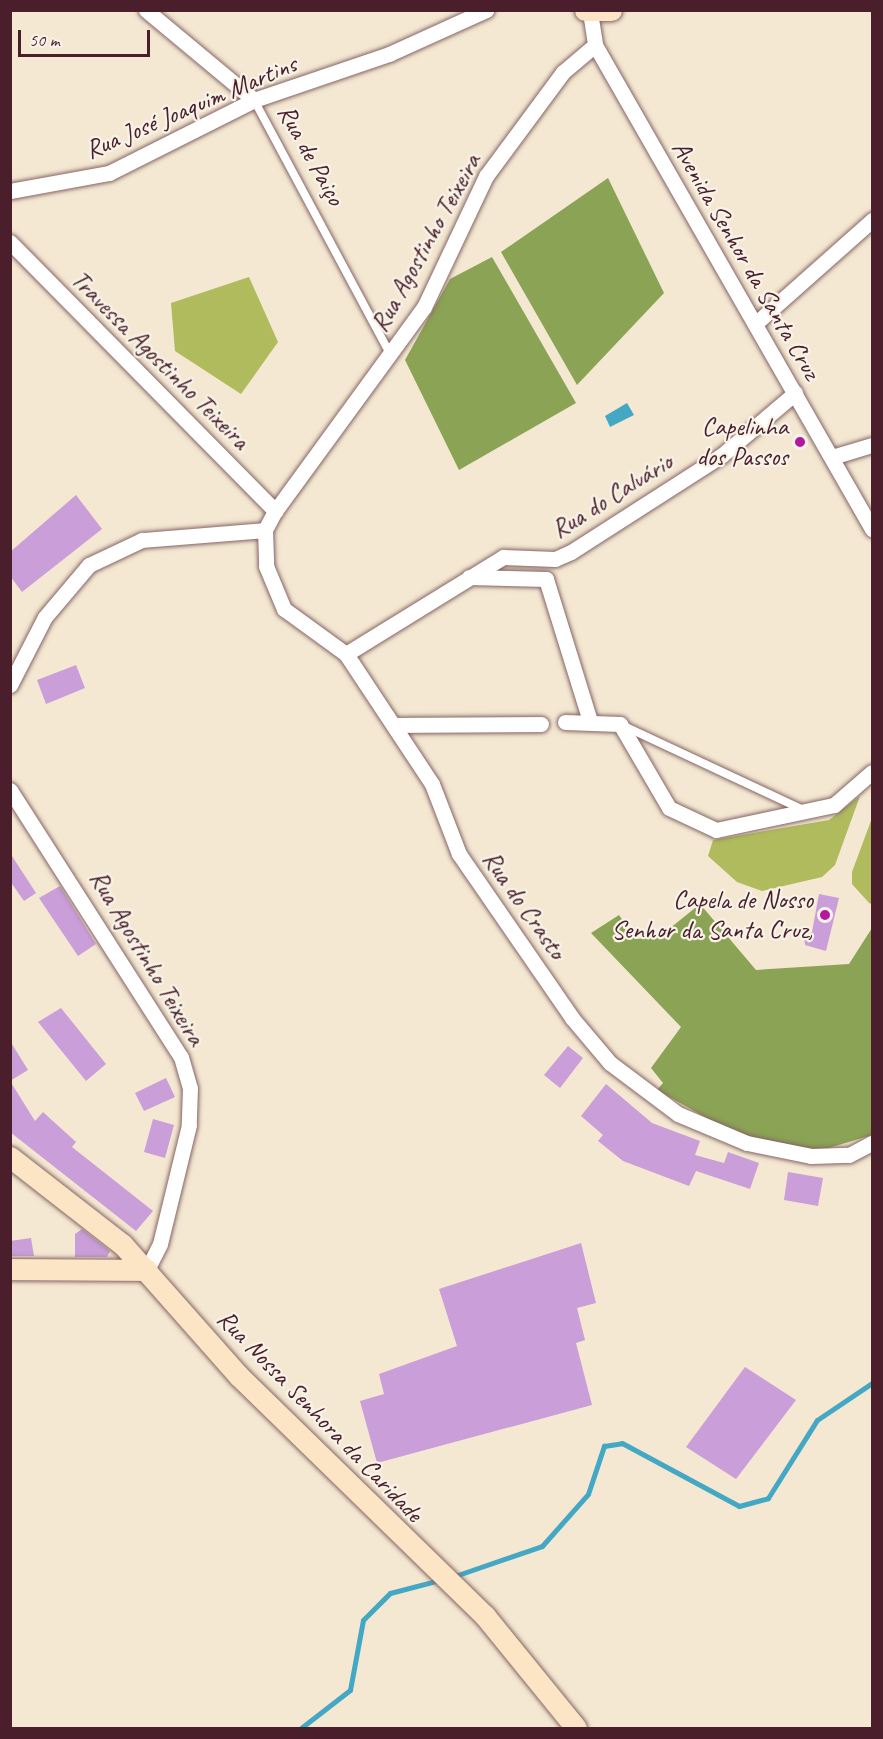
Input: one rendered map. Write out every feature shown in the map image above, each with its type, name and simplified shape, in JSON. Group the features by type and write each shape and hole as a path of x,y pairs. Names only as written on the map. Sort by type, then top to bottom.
{"street":[{"name":"Rua de Paiço","path":"146,10 254,100"},
{"name":"Rua José Joaquim Martins","path":"10,191 109,173 254,100 389,54 486,10"},
{"path":"587,11 611,10"},
{"name":"Avenida Senhor da Santa Cruz","path":"587,11 595,45 873,529"},
{"name":"Rua Agostinho Teixeira","path":"265,530 275,512 424,307 486,176 563,72 595,45"},
{"path":"755,324 873,220"},
{"name":"Travessa Agostinho Teixeira","path":"10,242 275,512"},
{"name":"Rua do Calvário","path":"346,654 503,557 555,559 571,552 722,455 795,393"},
{"path":"832,457 873,445"},
{"path":"10,685 45,617 89,565 142,540 265,530"},
{"name":"Rua do Crasto","path":"265,530 266,566 284,609 346,654 432,784 459,854 572,1018 610,1063 678,1114 747,1143 811,1156 849,1155 873,1143"},
{"path":"467,578 546,579 590,721"},
{"path":"565,722 590,721 620,724 669,808 692,822 716,830 810,814 834,805 872,772"},
{"path":"394,725 541,724"},
{"name":"Rua Agostinho Teixeira","path":"10,790 181,1057 190,1089 189,1125 160,1244 147,1270"},
{"name":"Rua Nossa Senhora da Caridade","path":"10,1156 147,1270 239,1376 410,1547 485,1616 576,1728"},
{"path":"10,1269 147,1270"}],"lane":[{"name":"Rua de Paiço","path":"254,100 391,355"},
{"path":"620,724 810,814"}],"green space":[{"path":"608,178 664,293 577,385 501,252"},
{"path":"492,257 576,403 459,470 405,360 450,279"},
{"path":"249,277 278,342 241,394 175,351 171,303"},
{"path":"860,796 835,865 822,877 762,891 737,882 708,856 713,840 829,820"},
{"path":"872,818 872,902 870,904 852,884 852,872"},
{"path":"700,904 756,970 849,964 872,928 872,1135 819,1151 753,1144 657,1090 663,1083 651,1068 681,1027 591,933 619,915 636,939 659,937"}],"water":[{"path":"627,403 634,415 610,427 605,416"}],"building":[{"path":"76,495 102,529 22,592 10,576 10,552"},
{"path":"76,665 85,688 46,704 37,680"},
{"path":"10,853 36,893 24,901 10,881"},
{"path":"60,886 96,944 78,956 39,898"},
{"name":"Capela de Nosso Senhor da Santa Cruz,","path":"819,894 839,898 826,951 805,945 804,935 812,932"},
{"path":"61,1008 106,1064 86,1081 38,1022"},
{"path":"10,1041 28,1070 10,1081"},
{"path":"568,1046 583,1058 560,1088 544,1075"},
{"path":"166,1078 175,1097 144,1111 135,1093"},
{"path":"10,1081 35,1121 43,1112 76,1142 72,1147 153,1211 136,1231 10,1132"},
{"path":"606,1084 652,1123 700,1141 695,1155 724,1163 728,1152 759,1163 750,1189 696,1171 689,1186 623,1161 598,1141 603,1135 581,1116"},
{"path":"153,1119 174,1125 165,1158 144,1152"},
{"path":"788,1172 823,1178 818,1206 784,1200"},
{"path":"82,1229 110,1251 107,1257 75,1257 75,1234"},
{"path":"31,1238 34,1256 10,1256 10,1241"},
{"path":"581,1243 596,1303 577,1308 585,1340 576,1343 592,1405 377,1463 360,1401 384,1394 379,1374 457,1346 439,1289"},
{"path":"745,1367 796,1400 736,1479 686,1447"}],"waterway":[{"path":"452,1577 542,1546 588,1494 604,1446 622,1443 739,1506 768,1498 817,1420 872,1383"},
{"path":"301,1728 350,1690 363,1620 390,1593 440,1580"}],"place":[{"name":"Capelinha dos Passos","path":"800,442"},
{"name":"Capela de Nosso Senhor da Santa Cruz,","path":"825,915"}]}
